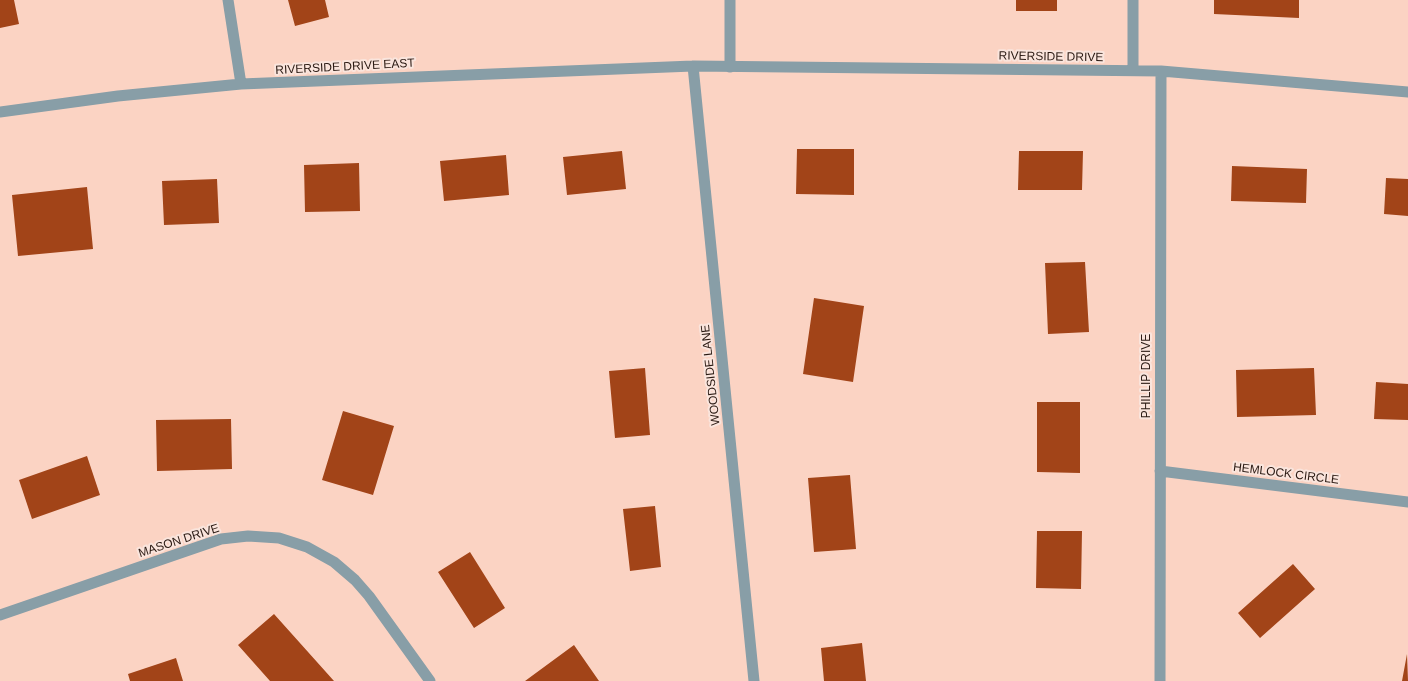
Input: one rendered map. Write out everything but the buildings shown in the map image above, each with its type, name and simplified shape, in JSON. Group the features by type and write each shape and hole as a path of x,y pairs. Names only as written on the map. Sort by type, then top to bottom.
{"street":[{"path":"228,0 241,84"},
{"path":"730,0 730,67"},
{"path":"1133,0 1133,70"},
{"name":"RIVERSIDE DRIVE EAST","path":"0,112 118,96 241,84 692,66"},
{"name":"RIVERSIDE DRIVE","path":"692,66 1133,70 1408,92"},
{"name":"WOODSIDE LANE","path":"692,66 754,681"},
{"name":"PHILLIP DRIVE","path":"1160,71 1160,681"},
{"name":"HEMLOCK CIRCLE","path":"1160,471 1408,502"},
{"name":"MASON DRIVE","path":"0,615 221,539 248,536 279,538 307,547 334,562 355,580 369,596 430,681"}]}
